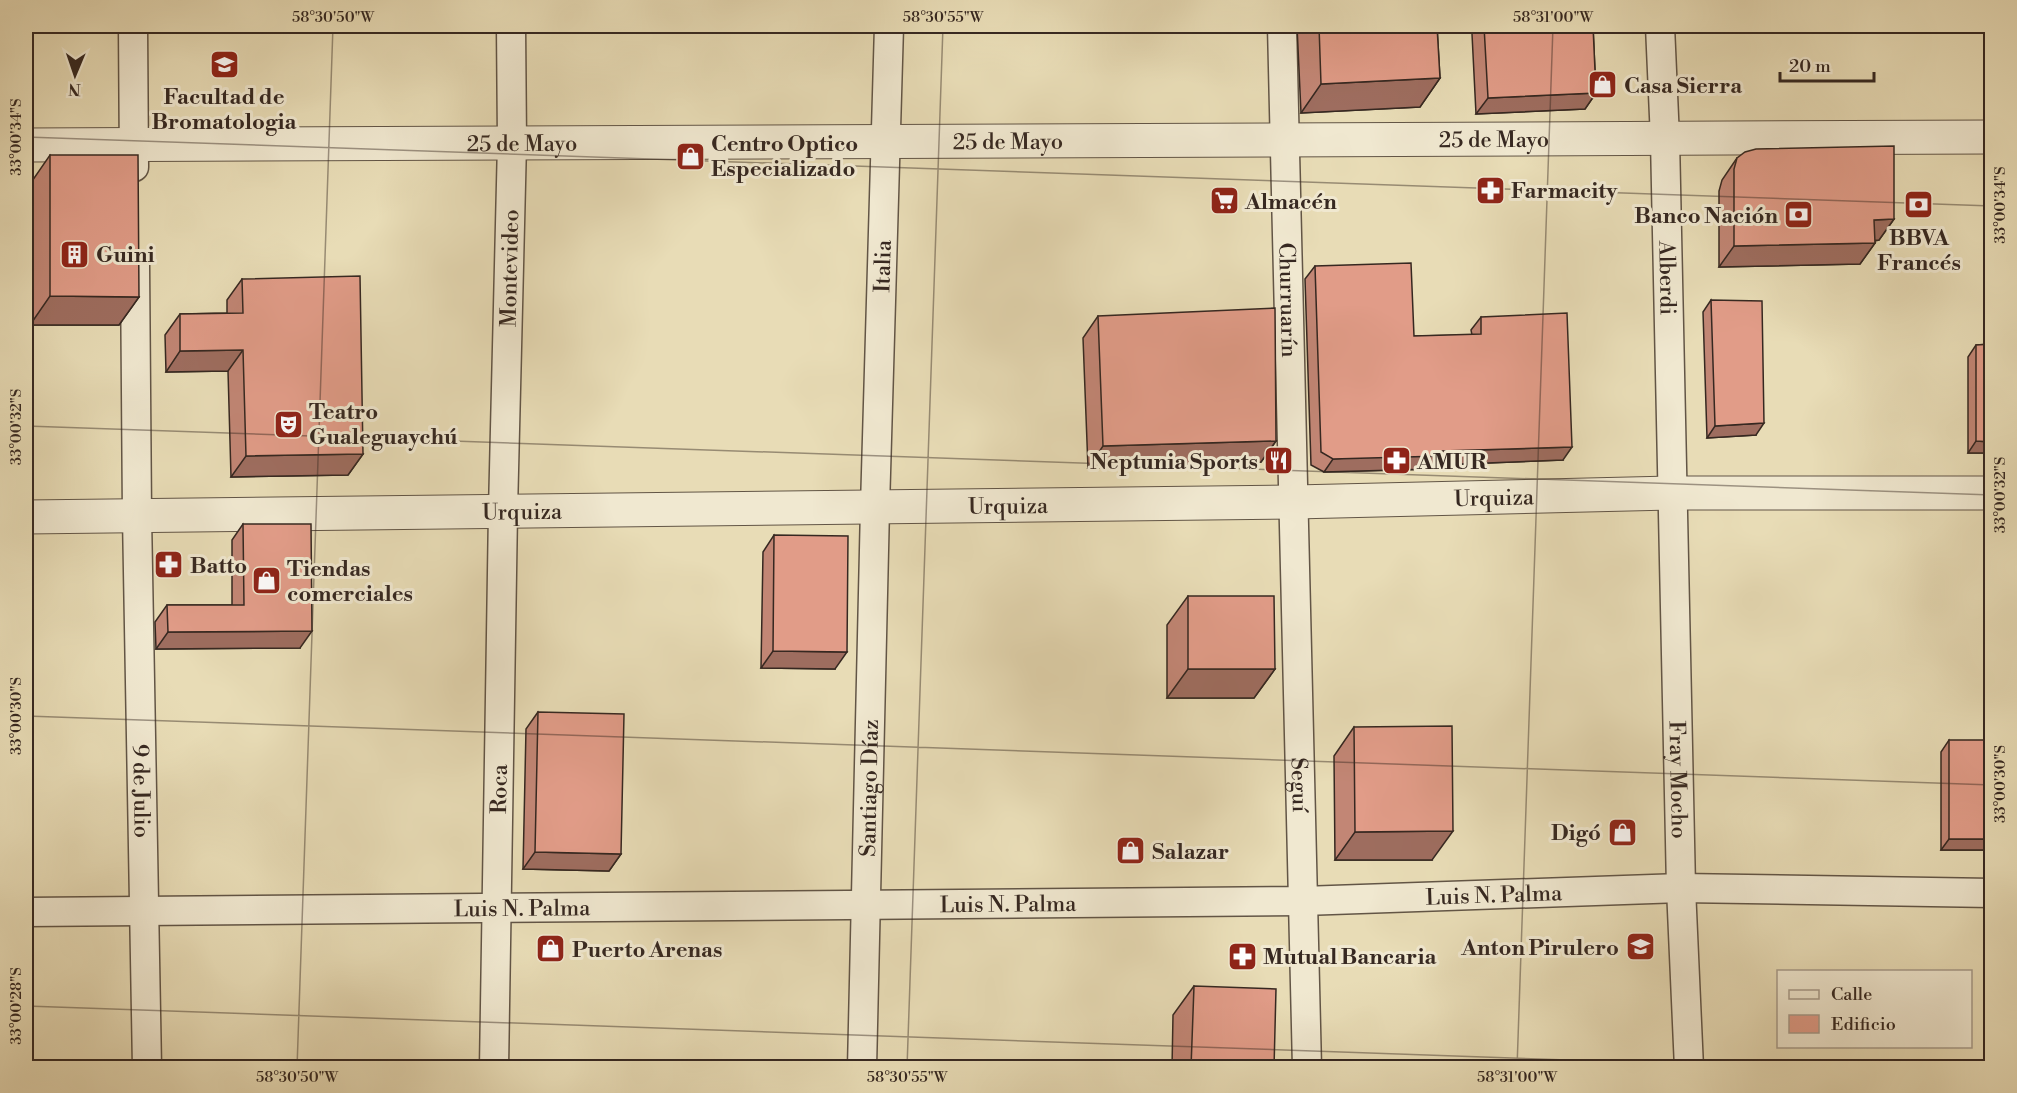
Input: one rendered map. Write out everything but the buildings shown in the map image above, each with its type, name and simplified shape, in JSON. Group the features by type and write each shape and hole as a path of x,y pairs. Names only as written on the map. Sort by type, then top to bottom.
{"street":[{"path":"133,26 134,192"},
{"name":"Montevideo","path":"503,511 512,143 512,26"},
{"name":"Italia","path":"874,507 889,26"},
{"name":"Churruarín","path":"1282,26 1294,502"},
{"name":"Alberdi","path":"1660,26 1665,139 1671,493"},
{"name":"25 de Mayo","path":"26,145 1992,137"},
{"name":"9 de Julio","path":"135,240 137,516 147,1068"},
{"name":"Urquiza","path":"26,517 1294,502 1671,493 1992,493"},
{"name":"Fray Mocho","path":"1671,493 1681,888 1689,1068"},
{"name":"Seguí","path":"1294,502 1307,1068"},
{"name":"Santiago Díaz","path":"862,1068 874,507"},
{"name":"Roca","path":"494,1068 503,511"},
{"name":"Luis N. Palma","path":"26,912 1304,901 1681,888 1992,893"}],"place":[{"name":"Facultad de Bromatologia","path":"224,64"},
{"name":"Casa Sierra","path":"1603,85"},
{"name":"Centro Optico Especializado","path":"690,156"},
{"name":"Farmacity","path":"1490,190"},
{"name":"Almacén","path":"1224,201"},
{"name":"BBVA Francés","path":"1919,205"},
{"name":"Banco Nación","path":"1799,215"},
{"name":"Guini","path":"75,254"},
{"name":"Teatro Gualeguaychú","path":"288,424"},
{"name":"Neptunia Sports","path":"1279,461"},
{"name":"AMUR","path":"1396,461"},
{"name":"Batto","path":"169,565"},
{"name":"Tiendas comerciales","path":"266,581"},
{"name":"Digó","path":"1622,832"},
{"name":"Salazar","path":"1131,851"},
{"name":"Anton Pirulero","path":"1640,947"},
{"name":"Puerto Arenas","path":"551,949"},
{"name":"Mutual Bancaria","path":"1242,956"}]}
